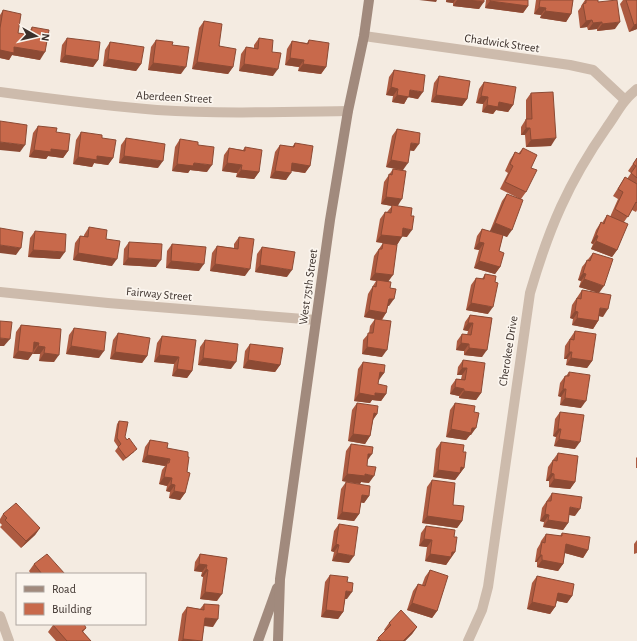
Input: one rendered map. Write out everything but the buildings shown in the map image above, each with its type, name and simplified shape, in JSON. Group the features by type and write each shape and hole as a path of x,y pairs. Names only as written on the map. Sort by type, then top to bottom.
{"main road":[{"name":"West 75th Street","path":"278,641 280,579 316,320 348,111 364,36 369,0"},
{"name":"West 75th Street","path":"258,641 280,579"}],"street":[{"name":"Chadwick Street","path":"364,36 570,65 593,70 624,100"},
{"name":"Cherokee Drive","path":"468,641 482,610 488,587 530,293 543,248 555,216 576,174 624,100 637,90"},
{"name":"Aberdeen Street","path":"0,92 157,110 260,113 348,111"},
{"name":"Fairway Street","path":"0,292 108,303 316,320"},
{"path":"0,616 9,641"}]}
